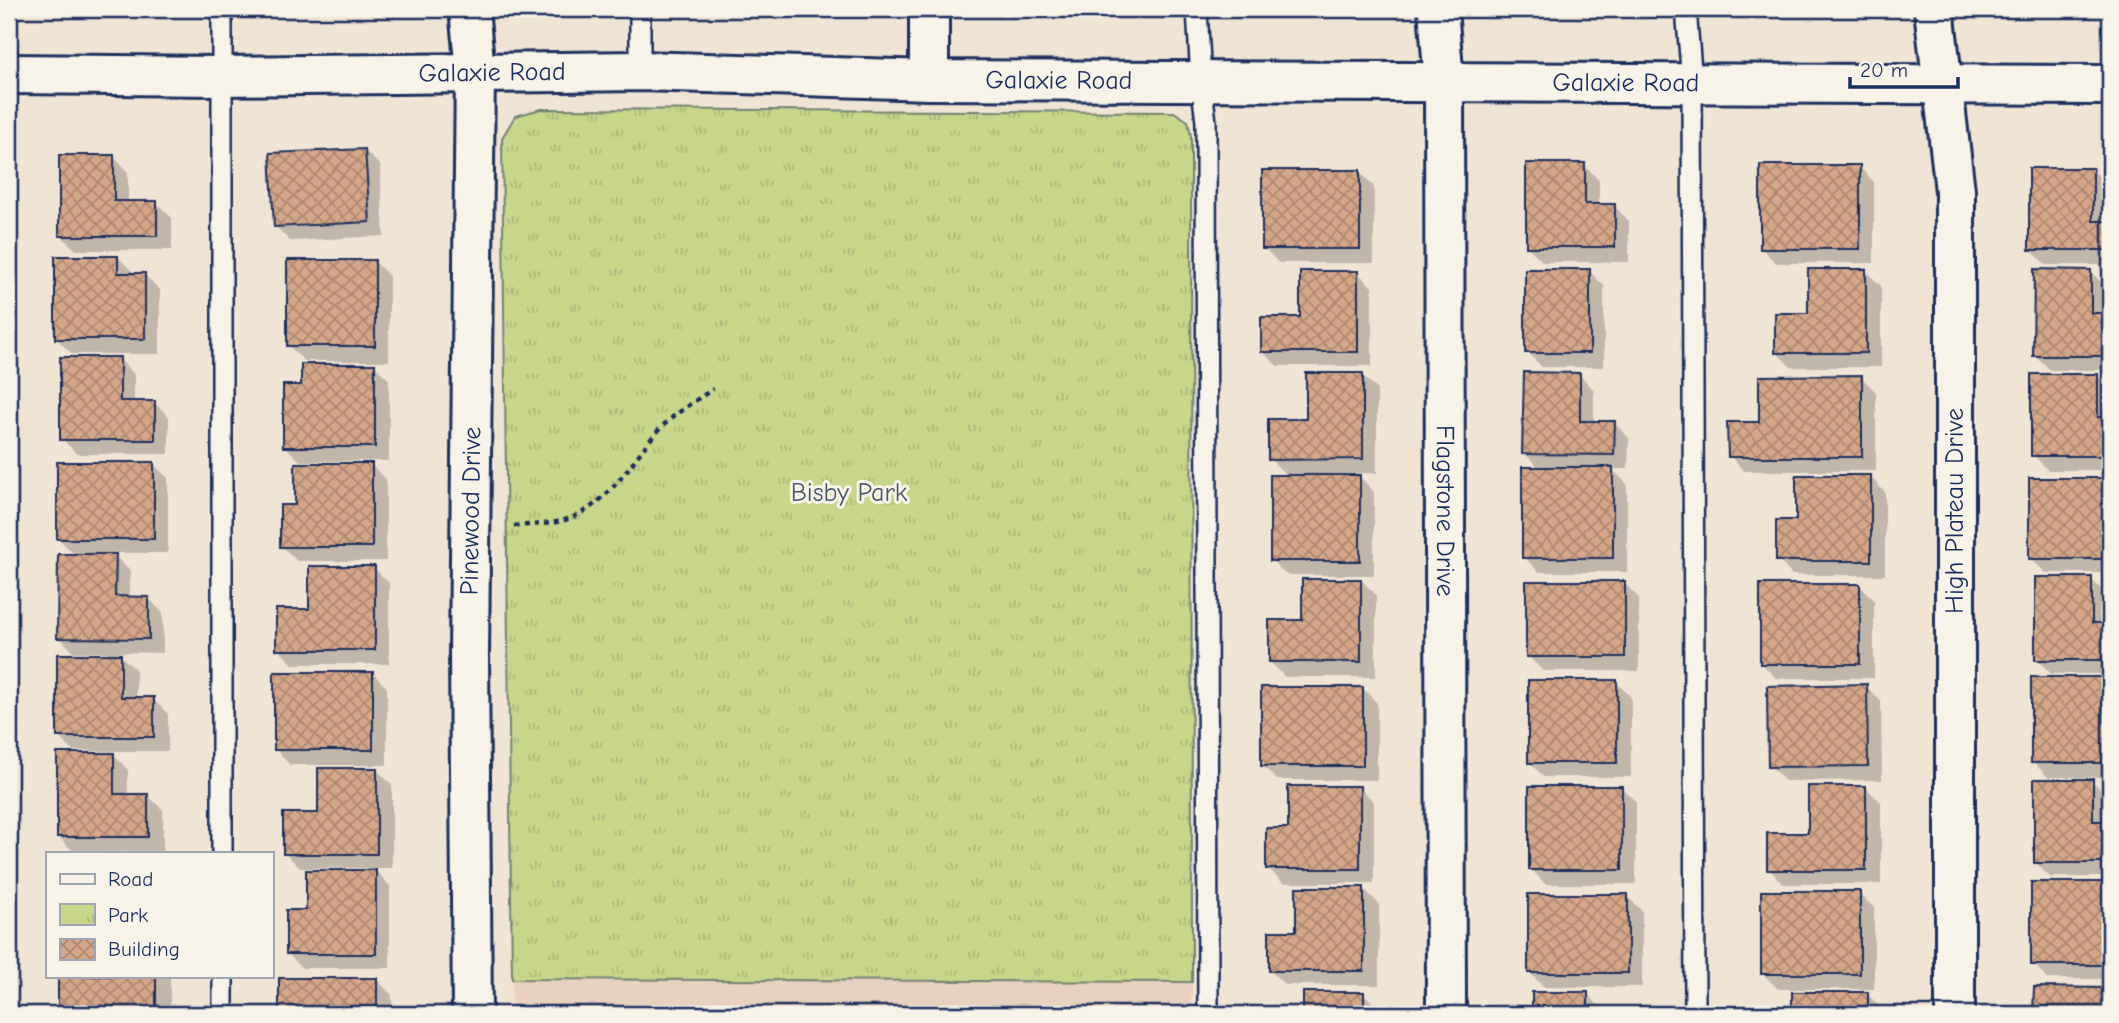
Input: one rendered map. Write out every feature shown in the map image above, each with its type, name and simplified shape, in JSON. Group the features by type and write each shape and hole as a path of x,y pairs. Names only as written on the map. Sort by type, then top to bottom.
{"street":[{"name":"Pinewood Drive","path":"469,9 475,72 469,655 472,1014"},
{"path":"929,9 929,80"},
{"name":"Flagstone Drive","path":"1438,9 1444,82 1446,1014"},
{"name":"High Plateau Drive","path":"1934,9 1955,191 1955,1014"},
{"name":"Galaxie Road","path":"9,74 220,76 639,71 929,80 2110,85"}],"lane":[{"path":"222,9 222,852"},
{"path":"639,71 640,9"},
{"path":"1197,9 1206,135 1208,1014"},
{"path":"1686,9 1692,82 1695,1014"},
{"path":"223,978 223,1014"}],"path":[{"path":"514,526 555,523 581,513 607,495 657,432 686,406 713,390"}],"shaded area":[{"path":"512,979 1192,982 1191,1014 512,1014"}],"green space":[{"name":"Bisby Park","path":"541,109 1174,112 1188,121 1191,136 1192,982 512,979 502,138 515,116"}],"building":[{"path":"365,149 370,222 274,227 270,153"},
{"path":"59,155 114,155 114,201 157,201 157,236 59,236"},
{"path":"1526,163 1585,163 1585,204 1615,204 1615,247 1526,247"},
{"path":"1760,165 1860,165 1860,249 1760,249"},
{"path":"2029,168 2093,168 2093,221 2110,221 2110,250 2029,250"},
{"path":"1262,170 1360,170 1360,249 1262,249"},
{"path":"55,256 118,256 118,273 145,273 145,339 55,339"},
{"path":"287,260 375,260 375,346 287,346"},
{"path":"1525,269 1590,269 1590,353 1525,353"},
{"path":"1808,269 1866,269 1866,353 1775,353 1775,313 1808,313"},
{"path":"2034,269 2091,270 2091,313 2110,313 2110,356 2033,356"},
{"path":"1300,271 1358,271 1358,352 1261,352 1261,317 1300,317"},
{"path":"60,357 120,357 120,401 155,401 155,440 60,440"},
{"path":"301,364 375,364 375,447 283,447 283,385 301,385"},
{"path":"1524,372 1580,373 1580,421 1615,421 1614,455 1522,454"},
{"path":"1306,373 1363,373 1363,459 1268,460 1268,419 1306,419"},
{"path":"2031,374 2098,374 2098,417 2110,417 2110,456 2031,456"},
{"path":"1862,375 1862,457 1728,457 1727,422 1759,422 1759,376"},
{"path":"57,462 154,462 154,539 57,539"},
{"path":"295,463 372,463 372,547 280,547 280,505 295,505"},
{"path":"1522,467 1613,467 1613,558 1522,558"},
{"path":"1270,475 1360,475 1360,561 1270,561"},
{"path":"1796,475 1871,475 1871,561 1776,561 1776,520 1796,520"},
{"path":"2029,478 2110,478 2110,559 2029,559"},
{"path":"58,554 116,554 115,596 149,597 149,639 57,638"},
{"path":"309,566 375,566 375,650 276,650 276,609 309,609"},
{"path":"2035,577 2092,577 2092,623 2110,623 2110,660 2035,660"},
{"path":"1302,579 1361,579 1361,662 1269,662 1269,620 1302,620"},
{"path":"1526,581 1625,581 1625,657 1526,657"},
{"path":"1760,584 1860,584 1860,664 1760,664"},
{"path":"57,654 121,654 121,697 154,697 154,737 57,737"},
{"path":"274,672 373,672 373,750 274,750"},
{"path":"2031,677 2104,677 2104,722 2110,722 2110,763 2031,763"},
{"path":"1528,680 1617,680 1617,763 1528,763"},
{"path":"1867,684 1868,766 1768,767 1767,686"},
{"path":"1261,687 1363,687 1363,766 1261,766"},
{"path":"57,753 114,753 114,794 148,794 148,837 57,837"},
{"path":"318,768 377,768 377,854 283,854 283,813 318,813"},
{"path":"2034,779 2093,779 2093,821 2110,821 2110,863 2034,863"},
{"path":"1288,786 1360,786 1360,869 1266,869 1266,828 1288,828"},
{"path":"1529,786 1622,786 1622,870 1529,870"},
{"path":"1808,786 1866,786 1866,870 1767,870 1767,833 1808,833"},
{"path":"306,870 376,870 376,954 286,954 286,910 306,910"},
{"path":"2031,882 2109,882 2110,965 2031,965"},
{"path":"1296,887 1364,887 1364,971 1269,971 1269,931 1296,931"},
{"path":"1761,891 1860,891 1860,974 1761,974"},
{"path":"1528,894 1628,894 1628,973 1528,973"},
{"path":"58,978 156,978 156,1014 58,1014"},
{"path":"279,978 377,978 377,1014 279,1014"},
{"path":"2034,987 2110,988 2110,1014 2033,1014"},
{"path":"1303,992 1364,992 1364,1014 1303,1014"},
{"path":"1532,992 1588,992 1588,1014 1532,1014"},
{"path":"1792,992 1868,992 1868,1014 1792,1014"}]}
